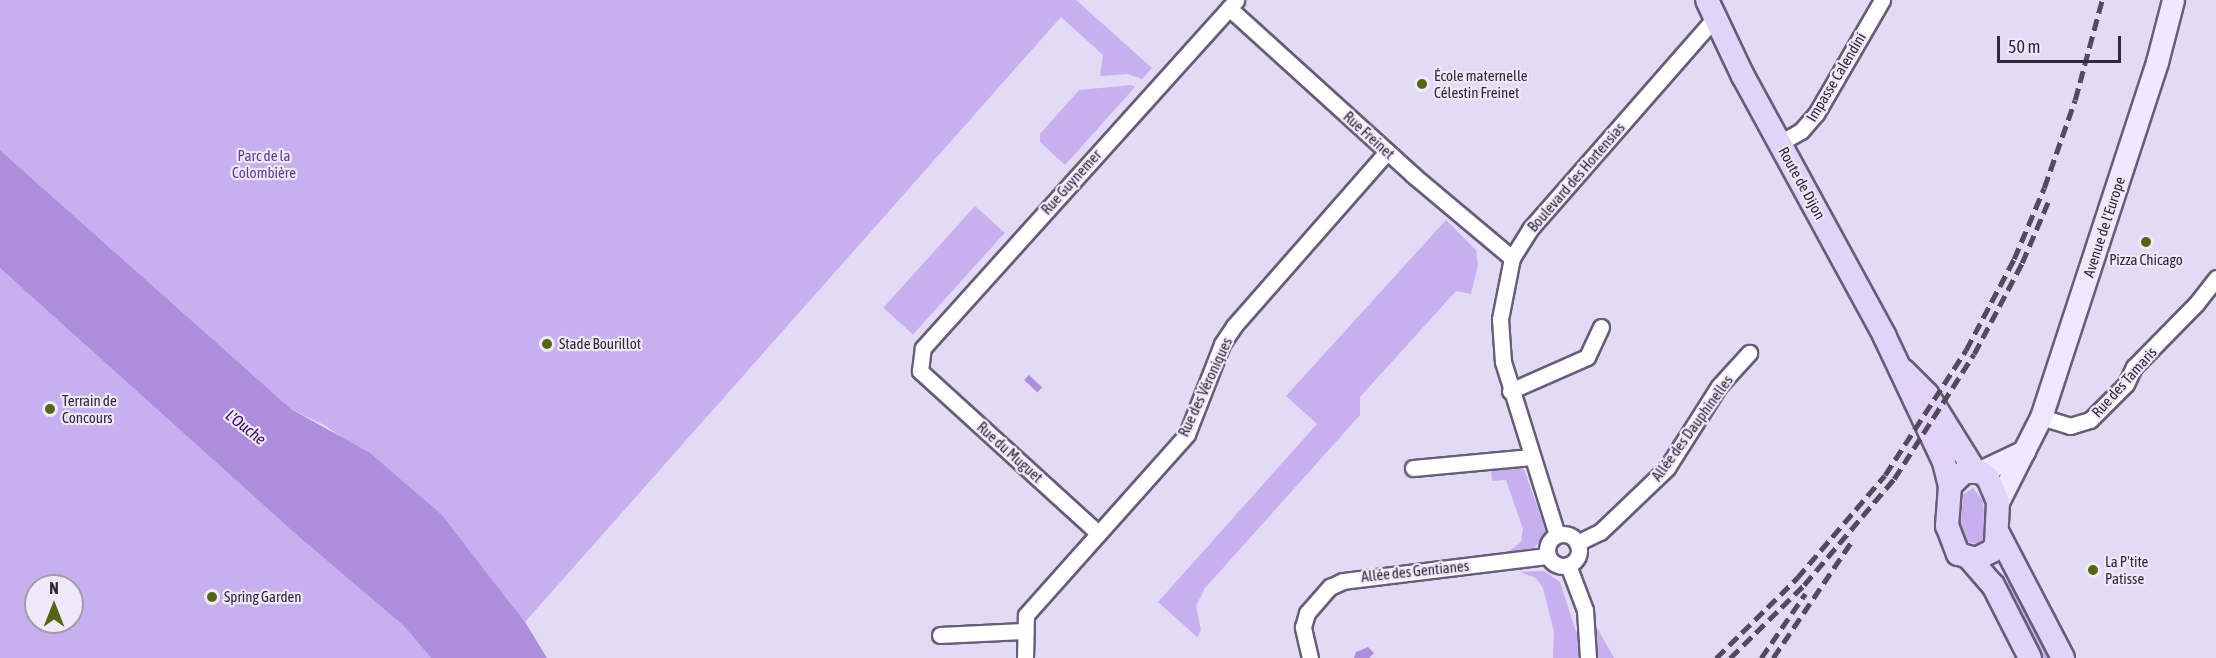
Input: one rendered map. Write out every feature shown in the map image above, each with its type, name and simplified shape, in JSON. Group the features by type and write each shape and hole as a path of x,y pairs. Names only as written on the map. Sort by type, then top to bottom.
{"main road":[{"name":"Avenue de l'Europe","path":"1998,502 2041,417 2157,62 2172,0"},
{"name":"Route de Dijon","path":"1711,9 1899,366 1944,462 1950,486"},
{"name":"Route de Dijon","path":"1899,366 1927,394 1954,443 1977,471"},
{"path":"2024,451 1977,471 1964,472 1950,486 1949,539 1958,554 1970,560 1993,585 2030,658"},
{"path":"1970,560 1992,551 1998,533 1998,502 1994,486 1977,471"},
{"path":"1998,533 2063,658"}],"street":[{"name":"Impasse Calendini","path":"1780,143 1801,131 1816,114 1882,0"},
{"name":"Rue Freinet","path":"1233,4 1387,152 1512,258"},
{"name":"Rue Guynemer","path":"920,371 923,348 1233,4"},
{"name":"Boulevard des Hortensias","path":"1557,535 1510,391 1499,339 1512,258 1530,229 1711,9"},
{"name":"Rue des Véroniques","path":"1025,658 1023,631 1026,615 1187,434 1222,344 1234,326 1387,152"},
{"name":"Rue des Tamaris","path":"2041,417 2070,426 2090,420 2126,384 2134,367 2196,304 2216,278"},
{"path":"1510,391 1587,357 1601,327"},
{"name":"Allée des Dauphinelles","path":"1577,543 1600,532 1667,468 1719,386 1749,353"},
{"name":"Rue du Muguet","path":"920,371 1098,533"},
{"path":"1413,468 1531,457"},
{"path":"1568,534 1577,543 1578,555 1568,565 1554,564 1547,556 1546,546 1557,535 1568,534"},
{"name":"Allée des Gentianes","path":"1310,658 1302,627 1307,613 1330,587 1343,581 1547,556"},
{"path":"1568,565 1585,610 1588,658"},
{"path":"940,635 1023,631"}],"green space":[{"name":"Stade Bourillot","path":"0,0 1076,0 1152,68 1142,79 1127,74 1100,76 1103,55 1061,17 525,622 442,515 326,426 291,409 0,150"},
{"path":"1132,85 1135,87 1065,165 1040,142 1040,134 1079,90"},
{"path":"975,206 1005,233 913,335 883,308"},
{"path":"1446,220 1476,250 1478,265 1471,294 1456,291 1360,397 1360,415 1205,588 1196,606 1201,630 1197,637 1158,602 1317,424 1286,396"},
{"path":"0,268 404,626 431,658 0,658"},
{"path":"1516,467 1524,469 1545,529 1543,539 1534,548 1508,552 1521,542 1523,529 1506,480 1492,481 1491,469"},
{"path":"1973,488 1983,501 1985,532 1980,545 1965,541 1961,524 1962,495"},
{"path":"1544,571 1560,582 1576,632 1596,626 1614,658 1553,658 1554,632 1543,588 1536,578 1520,572"},
{"path":"2015,578 2054,658 2039,658 2001,586"}],"water":[{"name":"L'Ouche","path":"0,150 291,409 370,453 442,515 525,622 547,658 431,658 404,626 296,534 0,268"},
{"path":"1029,375 1042,387 1037,392 1024,380"},
{"path":"1368,647 1374,653 1369,658 1354,658 1356,652"}],"railway":[{"path":"1716,658 1797,578 1885,475 1966,350 2014,259 2044,188 2075,100 2102,0"},
{"path":"1730,658 1804,585 1894,479 1974,354 2022,263 2048,202"},
{"path":"1773,658 1852,541"},
{"path":"1761,658 1805,594"}],"place":[{"name":"École maternelle Célestin Freinet","path":"1422,84"},
{"name":"Pizza Chicago","path":"2146,242"},
{"name":"Stade Bourillot","path":"547,344"},
{"name":"Terrain de Concours","path":"50,409"},
{"name":"La P'tite Patisse","path":"2093,570"},
{"name":"Spring Garden","path":"212,597"}],"park label":[{"name":"Parc de la Colombière","path":"264,164"}]}
